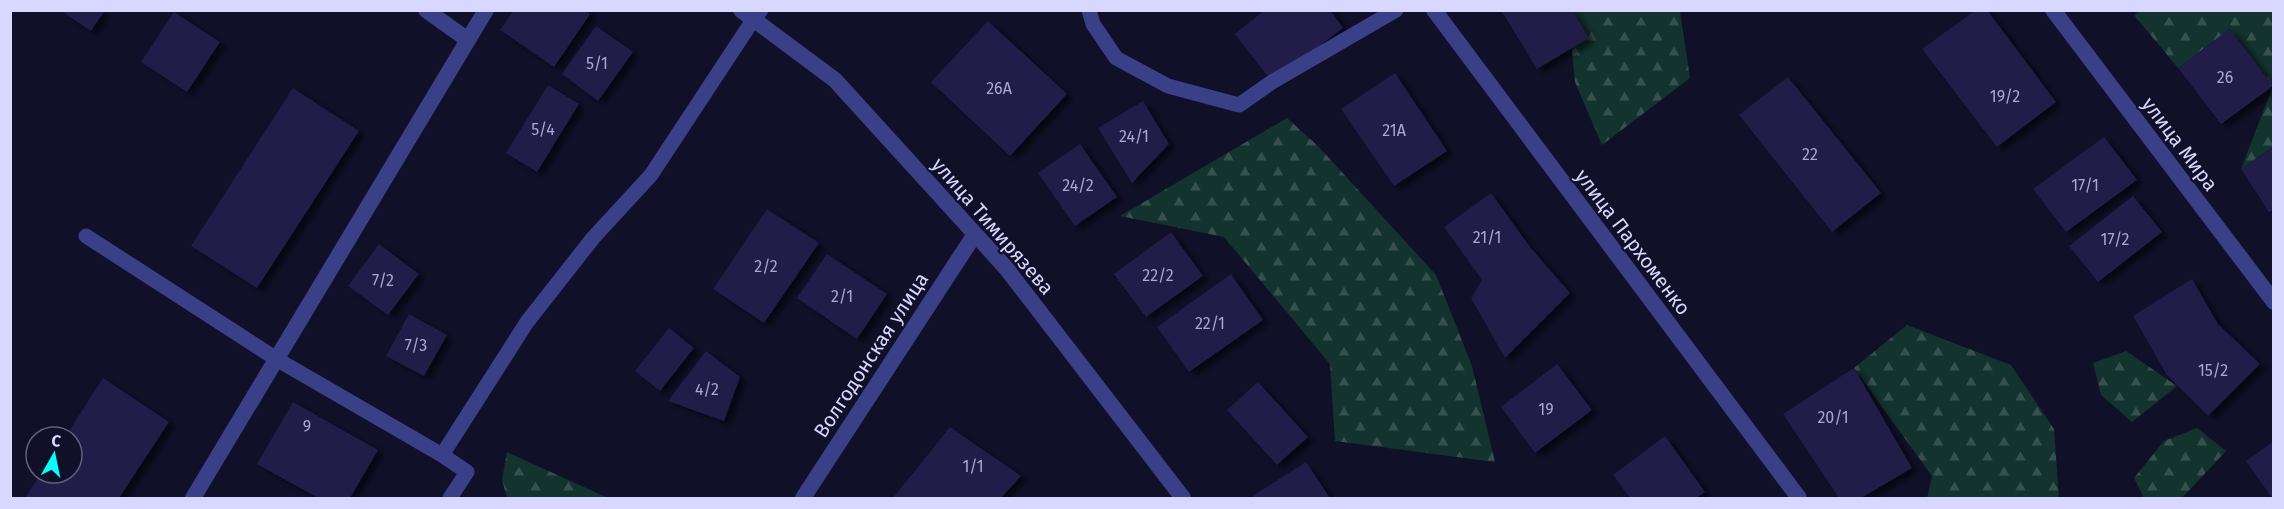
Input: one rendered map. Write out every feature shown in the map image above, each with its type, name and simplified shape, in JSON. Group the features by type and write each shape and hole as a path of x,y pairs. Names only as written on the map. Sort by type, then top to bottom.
{"street":[{"path":"426,10 468,40"},
{"path":"193,498 278,360 486,10"},
{"name":"улица Пархоменко","path":"1434,10 1799,498"},
{"name":"улица Мира","path":"2053,10 2274,302"},
{"name":"улица Тимирязева","path":"752,14 835,80 1006,268 1183,498"},
{"name":"Волгодонская улица","path":"803,498 975,234"}],"lane":[{"path":"1089,10 1093,24 1116,58 1168,86 1239,105 1272,82 1396,10"},
{"path":"442,455 527,322 594,238 651,176 752,14"},
{"path":"86,236 278,360 442,455 467,472 450,498"}],"green space":[{"path":"2141,10 2273,11 2273,86 2230,29 2178,68 2134,15"},
{"path":"1568,11 1680,11 1690,78 1602,145 1575,82"},
{"path":"2273,86 2273,147 2241,169"},
{"path":"1287,118 1318,146 1436,275 1472,366 1495,462 1335,441 1330,364 1224,237 1120,216"},
{"path":"1907,325 2011,365 2054,429 2059,498 1927,498 1932,476 1854,368"},
{"path":"2126,351 2177,386 2132,422 2101,395 2093,363"},
{"path":"2197,428 2226,451 2182,498 2144,498 2134,478 2164,441"},
{"path":"507,452 608,498 507,498 502,480"}],"building":[{"path":"60,10 105,10 91,31"},
{"path":"514,10 585,10 590,14 554,67 500,30"},
{"path":"1265,10 1330,10 1343,28 1272,82 1235,34"},
{"path":"1501,10 1572,10 1589,38 1537,69"},
{"path":"1976,10 1987,10 2056,102 1997,147 1922,49"},
{"path":"174,12 220,42 187,92 141,62"},
{"path":"988,21 1067,94 1010,156 931,82"},
{"path":"596,26 633,52 598,101 562,74"},
{"path":"2230,29 2273,86 2221,124 2178,68"},
{"path":"1395,73 1447,151 1394,186 1341,109"},
{"path":"1788,77 1881,193 1832,232 1739,115"},
{"path":"548,85 579,104 537,172 506,153"},
{"path":"293,88 359,131 257,288 191,246"},
{"path":"1143,101 1169,144 1132,183 1098,128"},
{"path":"2104,137 2137,180 2066,232 2033,189"},
{"path":"1080,144 1117,197 1075,226 1038,173"},
{"path":"2274,147 2274,210 2269,212 2241,169"},
{"path":"1491,193 1530,247 1570,293 1505,358 1471,298 1482,280 1444,227"},
{"path":"2133,196 2162,232 2098,282 2069,246"},
{"path":"767,209 819,243 764,323 713,289"},
{"path":"1171,232 1203,276 1146,317 1114,274"},
{"path":"379,244 419,274 388,315 348,286"},
{"path":"827,254 887,294 857,339 797,298"},
{"path":"1231,274 1263,320 1189,372 1157,327"},
{"path":"2192,279 2218,324 2260,364 2208,416 2167,375 2133,316"},
{"path":"409,314 447,335 424,376 386,356"},
{"path":"669,328 694,348 660,391 635,371"},
{"path":"706,351 740,377 724,421 668,401"},
{"path":"1557,364 1592,410 1535,453 1501,407"},
{"path":"1854,368 1912,468 1861,498 1839,498 1783,414"},
{"path":"103,378 169,422 119,498 25,498 33,485 84,485 84,425 73,425"},
{"path":"1258,382 1308,437 1277,465 1227,410"},
{"path":"293,402 378,450 350,498 318,498 257,464"},
{"path":"950,427 1021,476 1001,498 893,498"},
{"path":"1665,436 1705,492 1696,498 1630,498 1613,475"},
{"path":"2274,441 2274,498 2272,498 2246,461"},
{"path":"1306,462 1330,498 1255,498 1253,496"}]}
